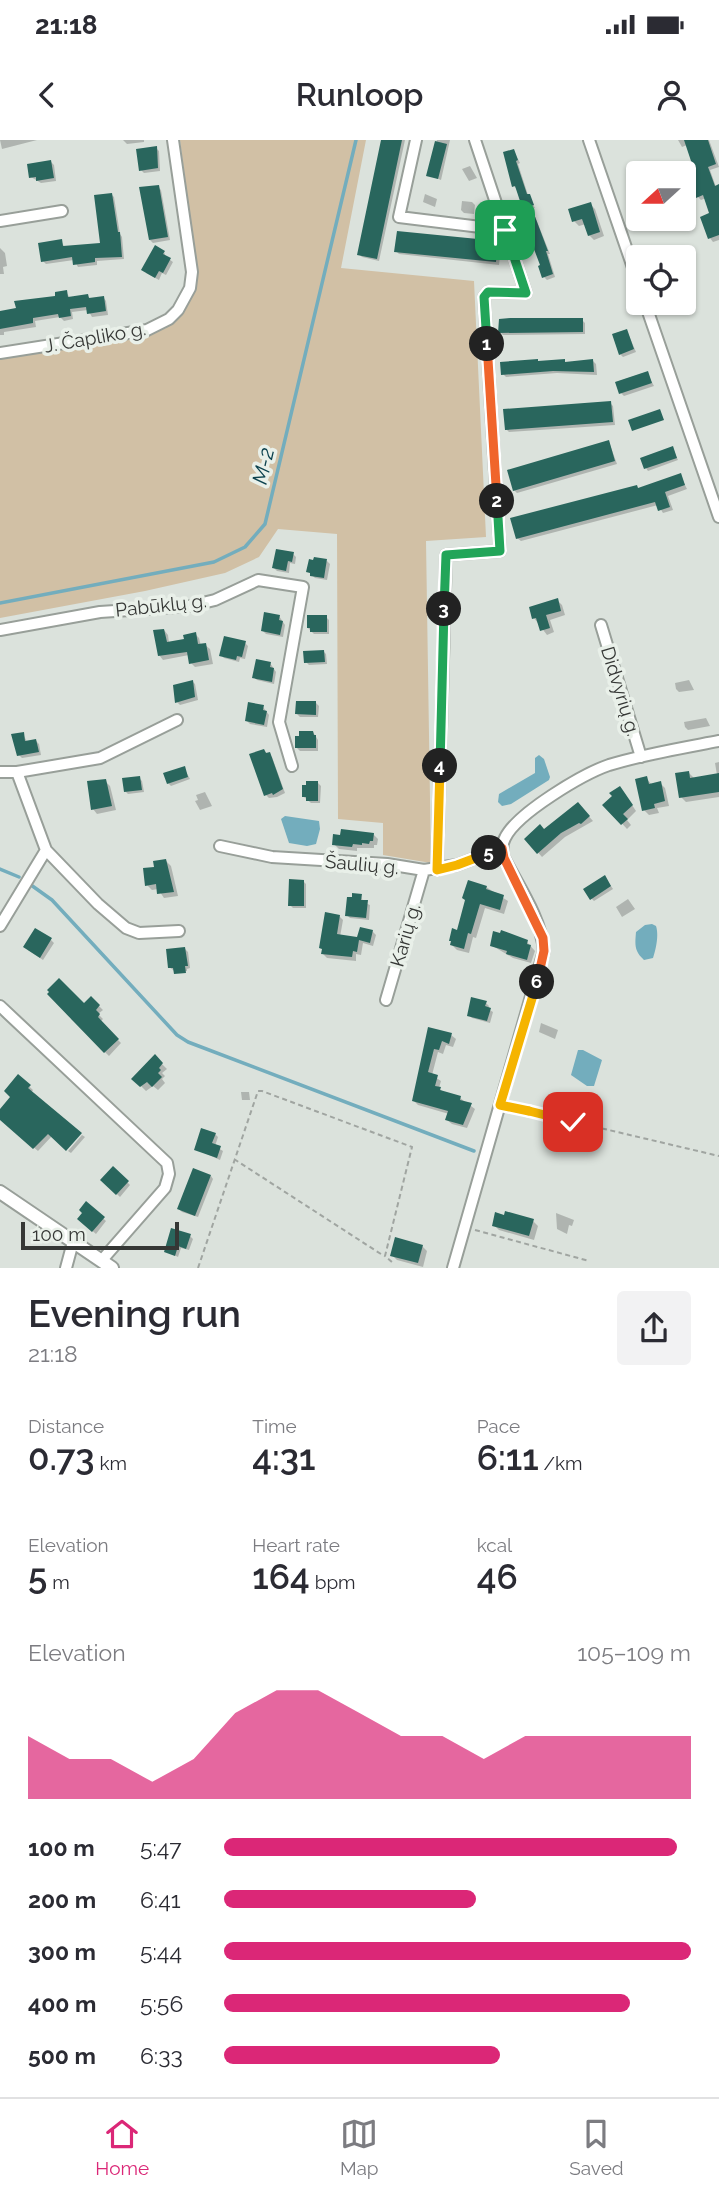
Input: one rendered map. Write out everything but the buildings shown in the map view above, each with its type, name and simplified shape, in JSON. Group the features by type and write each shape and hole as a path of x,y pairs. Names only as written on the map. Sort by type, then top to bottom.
{"main road":[{"path":"0,1192 107,1264"}],"street":[{"name":"J. Čapliko g.","path":"0,353 147,330 169,319 178,310 190,288 192,272 173,140"},
{"path":"416,140 399,216 505,230"},
{"path":"437,870 446,555 500,551 484,297 488,292 526,293 475,140"},
{"path":"589,140 626,247"},
{"path":"0,221 62,211"},
{"path":"649,315 719,517"},
{"name":"Pabūklų g.","path":"0,630 100,612 190,606 215,600 258,580 303,587 279,722 292,766"},
{"name":"Didvyrių g.","path":"601,625 641,757"},
{"path":"0,772 17,772 100,758 177,720"},
{"path":"453,1268 544,951 543,938 504,858 502,848 505,838 519,818 595,771 641,757 719,741"},
{"path":"17,772 46,850 98,904 126,928 139,933 179,931"},
{"name":"Šaulių g.","path":"220,846 272,856 387,864 424,870 457,865 502,848"},
{"path":"0,926 46,850"},
{"name":"Karių g.","path":"386,1000 424,870"},
{"path":"0,1006 167,1163 169,1174 165,1188 107,1264"},
{"path":"66,1268 73,1242"}],"path":[{"path":"198,1268 258,1091 412,1147 385,1256"},
{"path":"500,1105 719,1156"},
{"path":"234,1158 394,1264"},
{"path":"465,1228 589,1261"}],"shaded area":[{"path":"180,140 366,140 341,268 474,281 486,537 426,541 431,863 383,855 383,823 338,819 337,534 278,529 259,557 225,573 0,618 0,358 145,336 166,328 179,316 197,275"}],"water":[{"path":"539,755 544,759 549,780 511,804 502,806 498,802 499,794 535,773 535,758"},
{"path":"285,816 319,821 316,844 307,846 289,843 281,819"},
{"path":"652,924 657,930 655,950 653,958 644,960 636,947 636,932 645,925"},
{"path":"578,1050 602,1060 594,1086 587,1086 571,1075"}],"waterway":[{"name":"M-2","path":"0,603 214,562 245,547 265,524 356,140"},
{"path":"0,869 19,877"},
{"path":"31,885 52,900 177,1035 188,1042 474,1151"}],"route":[{"path":"505,230 526,293 488,292 484,297 500,551 446,555 437,870 502,848 504,858 535,918 543,938 544,951 500,1105 573,1122"}]}
